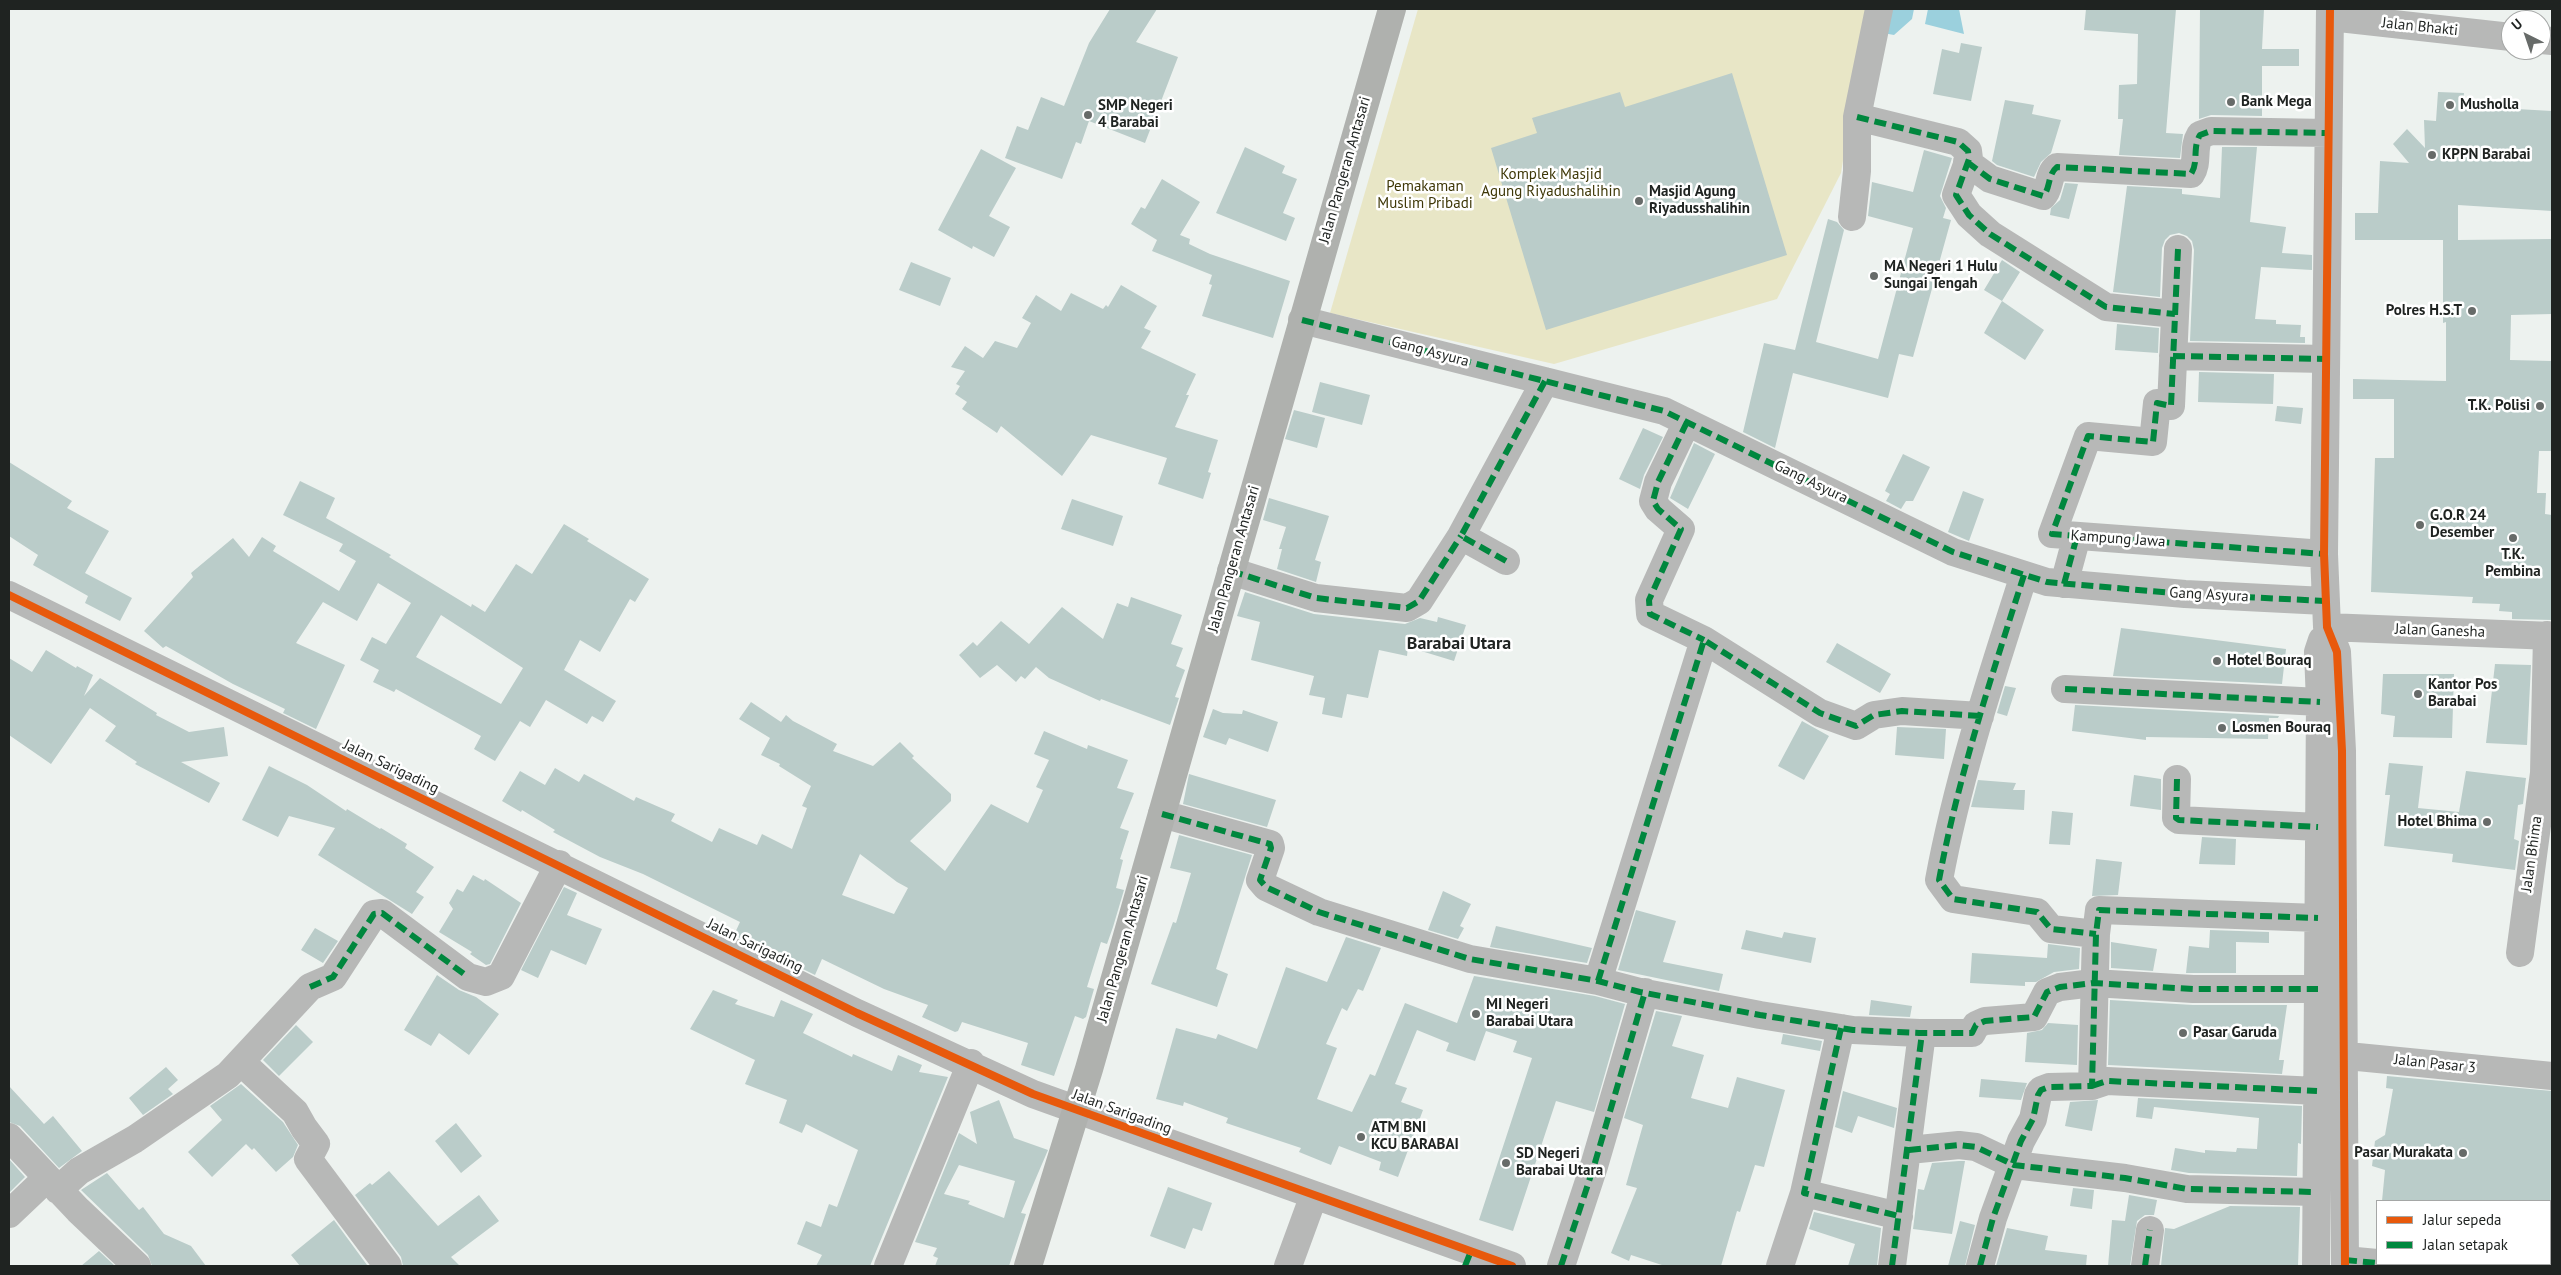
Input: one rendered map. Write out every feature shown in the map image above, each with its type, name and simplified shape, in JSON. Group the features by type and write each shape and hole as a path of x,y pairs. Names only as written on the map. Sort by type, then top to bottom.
{"main road":[{"name":"Jalan Pangeran Antasari","path":"1028,1266 1076,1110 1162,814 1392,9"}],"street":[{"path":"1852,217 1857,171 1857,117 1879,9"},
{"path":"2316,1266 2320,702 2318,652 2326,614 2324,554 2330,13"},
{"name":"Jalan Bhakti","path":"2330,13 2501,36"},
{"path":"1857,117 1958,142 1968,151 1967,162 1956,196 1969,215 1990,234 2106,307 2175,314"},
{"path":"1967,162 1990,179 2043,196 2047,193 2052,171 2057,167 2191,174 2195,168 2195,144 2200,135 2211,131 2328,133"},
{"name":"Kampung Jawa","path":"2178,249 2171,406 2157,403 2153,442 2088,436 2052,534 2324,554"},
{"name":"Gang Asyura","path":"1302,320 1664,411 1953,552 2047,582 2185,594 2326,614"},
{"path":"2173,356 2326,359"},
{"path":"1231,571 1316,598 1407,608 1419,601 1461,536 1545,381"},
{"path":"1687,422 1658,482 1653,501 1658,509 1681,529 1649,600 1650,614 1704,640 1820,712 1856,726 1874,715 1902,711 1980,716"},
{"path":"1461,536 1506,561"},
{"path":"2064,584 2078,536"},
{"path":"2024,575 1980,716 1946,840 1939,880 1953,899 2037,912 2051,929 2096,934"},
{"name":"Jalan Sarigading","path":"9,595 559,864 848,1008 971,1063 1034,1094 1314,1195 1468,1259 1512,1266"},
{"path":"2326,614 2337,652 2342,751 2345,1263 2376,1263"},
{"name":"Jalan Ganesha","path":"2326,614 2550,636"},
{"name":"Jalan Bhima","path":"2520,953 2544,773 2550,636"},
{"path":"1598,981 1704,640"},
{"path":"2065,689 2320,702"},
{"path":"2178,779 2176,818 2179,820 2318,827"},
{"path":"1162,814 1270,844 1271,848 1260,880 1276,893 1319,912 1470,959 1598,981 1645,992 1841,1028 1922,1034 1972,1033 1976,1025 1985,1021 2034,1018 2047,992 2060,987 2096,983 2192,989 2318,989"},
{"path":"9,1214 53,1184 136,1139 193,1100 241,1062 310,987 333,977 374,914 382,913 468,977 486,982 501,976 559,864"},
{"path":"2092,1086 2096,934 2099,910 2318,918"},
{"path":"1561,1266 1594,1166 1645,992"},
{"path":"1780,1266 1804,1193 1841,1028"},
{"path":"1892,1266 1909,1150 1922,1034"},
{"name":"Jalan Pasar 3","path":"2317,1054 2344,1055 2552,1076"},
{"path":"241,1062 295,1112 316,1144 308,1159 388,1266"},
{"path":"888,1266 971,1063"},
{"path":"1980,1266 1993,1218 2014,1165 2021,1141 2033,1119 2041,1090 2058,1087 2092,1086 2107,1081 2317,1091"},
{"path":"9,1137 53,1184 137,1266"},
{"path":"1909,1150 1958,1144 1976,1147 2014,1165 2125,1178 2187,1189 2316,1192"},
{"path":"1804,1193 1899,1216"},
{"path":"1288,1266 1314,1195"},
{"path":"2145,1266 2150,1230"},
{"path":"2402,1265 2416,1266"}],"green space":[{"name":"Komplek Masjid Agung Riyadushalihin","path":"1418,9 1867,9 1841,173 1777,299 1554,364 1330,313"}],"water":[{"path":"1887,9 1914,9 1912,19 1894,35 1883,33"},
{"path":"1928,9 1959,9 1964,34 1925,24"}],"building":[{"path":"1110,9 1157,9 1136,42 1178,57 1145,143 1089,121 1081,144 1076,142 1062,179 1005,158 1017,126 1028,130 1041,97 1064,106 1089,43"},
{"path":"2086,9 2176,9 2166,133 2183,134 2180,158 2119,155 2123,119 2118,119 2119,85 2137,84 2138,34 2084,30"},
{"path":"2200,9 2264,9 2262,49 2299,49 2299,66 2262,66 2262,116 2211,115 2199,119"},
{"path":"1961,43 1982,47 1971,101 1933,94 1942,49 1959,53"},
{"name":"Masjid Agung Riyadusshalihin","path":"1732,73 1787,255 1546,330 1491,148 1537,133 1532,118 1620,92 1625,107"},
{"path":"2438,92 2464,93 2463,106 2552,111 2552,211 2458,205 2458,240 2552,239 2552,314 2511,315 2510,360 2552,361 2552,451 2539,451 2537,493 2546,493 2545,514 2552,515 2552,620 2512,619 2512,612 2499,611 2500,604 2472,603 2473,597 2371,592 2375,458 2394,458 2394,399 2353,399 2353,379 2446,381 2446,322 2443,323 2443,240 2355,240 2355,213 2378,213 2380,161 2409,163 2393,144 2407,129 2425,148 2424,120 2436,121"},
{"path":"2005,100 2034,105 2032,114 2061,120 2051,153 2041,162 2034,177 1997,165 1992,161"},
{"path":"1245,147 1285,166 1282,173 1297,179 1283,213 1295,218 1286,241 1216,213"},
{"path":"2222,147 2257,147 2250,222 2286,227 2282,253 2312,255 2312,270 2261,267 2255,319 2276,320 2276,324 2301,325 2300,337 2305,337 2305,343 2190,341 2194,250 2192,241 2187,236 2179,233 2170,235 2165,240 2162,248 2160,297 2113,292 2127,186 2182,189 2182,194 2220,198"},
{"path":"981,149 1016,168 989,216 1010,227 994,257 973,246 972,249 938,230"},
{"path":"1924,150 1952,158 1940,196 1946,208 1943,218 1951,220 1913,357 1899,354 1888,398 1793,373 1775,448 1743,432 1764,343 1795,350 1828,219 1837,222 1844,230 1816,342 1878,359 1913,228 1868,216 1872,182 1913,192"},
{"path":"1162,179 1200,202 1180,235 1190,239 1189,244 1210,254 1290,281 1273,338 1202,316 1212,285 1209,284 1212,275 1152,251 1157,240 1131,224 1141,207 1145,209"},
{"path":"2065,183 2078,184 2069,219 2050,215 2051,208 2060,200"},
{"path":"2002,260 2020,272 2002,301 1984,290"},
{"path":"911,262 951,278 940,306 899,290"},
{"path":"1121,285 1157,306 1144,328 1151,331 1141,348 1196,374 1186,395 1189,395 1175,427 1218,440 1208,472 1211,473 1203,499 1158,484 1167,458 1091,435 1062,476 1001,426 997,433 962,409 967,402 955,394 960,386 956,384 965,371 951,367 965,346 983,358 995,341 1017,348 1031,323 1022,318 1036,295 1061,311 1071,293 1103,309 1106,305 1108,307"},
{"path":"2002,301 2044,330 2025,360 1984,333"},
{"path":"2117,324 2159,328 2158,353 2115,350"},
{"path":"2199,372 2274,374 2273,404 2198,402"},
{"path":"1320,382 1370,395 1362,425 1312,412"},
{"path":"2277,406 2303,408 2301,424 2275,421"},
{"path":"1294,410 1325,418 1317,448 1285,439"},
{"path":"1643,428 1663,437 1644,475 1640,489 1619,479"},
{"path":"1694,443 1715,454 1688,509 1670,498"},
{"path":"1903,454 1930,467 1913,501 1906,501 1901,509 1886,501 1890,494 1885,491"},
{"path":"9,462 72,501 67,508 109,531 85,573 132,598 120,621 85,603 88,596 33,565 38,555 9,536"},
{"path":"300,481 335,498 326,518 391,555 389,557 471,607 472,604 485,612 516,564 532,574 564,524 589,539 587,541 649,579 635,602 630,599 600,652 580,640 564,670 616,701 603,722 592,716 587,724 546,700 530,727 520,721 495,761 474,749 481,736 396,689 394,692 373,682 379,670 360,660 372,637 386,644 411,603 378,583 357,621 323,602 296,643 345,665 316,729 283,713 285,709 233,684 166,646 163,648 144,631 193,577 191,573 233,538 249,557 262,537 276,546 273,551 339,591 356,561 339,551 343,544 283,515","holes":["441,615 523,668 501,704 416,657"]},
{"path":"1963,491 1984,499 1969,541 1948,532"},
{"path":"1269,498 1329,516 1315,560 1321,562 1316,582 1277,569 1282,549 1279,549 1286,527 1263,520"},
{"path":"1072,499 1123,516 1113,546 1061,529"},
{"path":"1245,592 1314,614 1405,624 1420,618 1437,622 1438,617 1466,625 1454,661 1408,647 1407,656 1379,650 1368,698 1347,694 1342,718 1322,714 1325,698 1309,695 1314,676 1251,660 1260,622 1237,616"},
{"path":"1131,597 1182,615 1171,644 1183,648 1176,666 1185,670 1175,697 1179,698 1170,725 1101,699 1100,701 1049,678 1036,667 1025,679 1021,676 1016,682 997,665 980,678 959,655 973,642 977,646 1001,621 1029,644 1062,607 1103,639 1117,603 1128,607"},
{"name":"Hotel Bouraq","path":"2121,628 2286,649 2282,684 2113,676"},
{"path":"1837,643 1891,674 1880,693 1826,662"},
{"path":"46,650 76,668 77,666 93,675 84,696 100,678 157,713 156,715 189,732 224,727 228,756 181,762 220,783 209,803 135,764 137,762 105,741 116,726 90,708 51,764 9,735 9,658 32,672"},
{"path":"2495,664 2531,665 2527,745 2486,743"},
{"name":"Kantor Pos Barabai","path":"2383,674 2454,674 2452,738 2393,737 2395,716 2381,714"},
{"path":"2005,686 2016,688 2007,716 1997,713"},
{"path":"751,702 781,722 786,715 793,721 837,744 833,751 873,766 900,742 914,756 912,758 951,794 951,801 910,841 945,871 991,804 1028,823 1043,790 1036,787 1049,760 1034,754 1044,731 1087,749 1088,745 1128,760 1117,788 1134,793 1120,828 1129,831 1120,859 1123,860 1116,888 1124,890 1107,944 1101,942 1087,987 1094,989 1086,1017 1083,1019 1075,1016 1054,1076 1021,1065 1028,1043 962,1022 958,1031 955,1032 922,1017 928,1005 884,989 822,959 815,975 734,935 740,922 643,874 600,857 553,832 555,830 522,810 521,812 502,801 520,771 545,785 555,768 579,782 584,774 634,801 636,797 675,814 671,821 712,842 719,828 757,845 762,834 792,849 807,808 802,806 811,786 779,766 780,764 761,755 770,738 739,719","holes":["860,854 908,888 894,914 842,895"]},
{"path":"2075,705 2279,716 2278,718 2269,718 2268,739 2146,737 2146,740 2072,731"},
{"path":"1213,709 1223,713 1242,714 1243,710 1278,722 1268,752 1229,738 1226,745 1203,737"},
{"path":"1802,721 1829,736 1804,780 1778,766"},
{"path":"1897,727 1946,729 1944,759 1895,755"},
{"path":"2389,763 2423,766 2418,808 2459,812 2466,771 2526,778 2523,804 2518,805 2514,839 2519,841 2515,870 2452,862 2453,854 2384,846 2390,795 2385,795"},
{"path":"269,766 307,785 346,811 347,809 381,828 407,844 405,848 434,867 416,892 424,897 412,914 318,855 335,828 289,816 278,837 242,820"},
{"path":"1189,774 1276,800 1267,827 1183,804"},
{"path":"2134,775 2161,779 2161,810 2130,806"},
{"path":"1978,780 2016,783 2013,790 2025,790 2024,810 1971,807"},
{"path":"2052,811 2073,813 2070,845 2049,844"},
{"path":"1179,835 1252,855 1216,969 1228,974 1217,1007 1151,984 1173,922 1176,923 1191,873 1170,868"},
{"path":"2202,837 2236,839 2235,865 2199,864"},
{"path":"2096,859 2122,862 2118,895 2092,896"},
{"path":"473,875 484,881 485,879 521,903 490,964 486,965 470,954 472,952 439,932 453,909 449,903 457,889 463,892"},
{"path":"564,887 577,893 567,915 602,929 586,965 551,950 538,978 521,970"},
{"path":"1443,891 1471,904 1460,926 1464,928 1458,939 1428,930"},
{"path":"1636,910 1676,921 1663,962 1723,974 1719,991 1618,970"},
{"path":"1496,926 1592,948 1587,963 1490,947"},
{"path":"315,928 338,941 323,963 301,950"},
{"path":"1746,930 1782,938 1784,932 1816,938 1811,963 1741,949"},
{"path":"2210,930 2269,932 2269,943 2236,942 2236,973 2186,973 2189,946 2209,948"},
{"path":"1346,937 1381,948 1363,991 1358,989 1347,1011 1342,1008 1326,1044 1337,1048 1317,1099 1352,1112 1370,1074 1375,1076 1405,1003 1457,1023 1474,976 1595,996 1625,1004 1594,1112 1556,1101 1513,1231 1479,1220 1532,1058 1513,1052 1517,1041 1486,1031 1475,1061 1446,1051 1449,1043 1417,1030 1395,1084 1407,1088 1401,1102 1423,1110 1398,1177 1379,1170 1381,1162 1339,1146 1331,1165 1299,1152 1301,1148 1226,1123 1228,1118 1184,1102 1183,1106 1156,1099 1176,1028 1216,1039 1218,1034 1257,1049 1286,967 1327,982"},
{"path":"2111,942 2157,949 2153,971 2111,968"},
{"path":"2048,944 2080,948 2079,969 2054,972 2036,982 2025,982 2025,986 1970,983 1972,953 2047,958"},
{"path":"437,975 459,990 476,997 499,1014 469,1055 439,1033 431,1046 404,1030"},
{"path":"713,990 738,1000 735,1004 774,1017 781,1000 813,1014 803,1033 852,1057 853,1054 892,1071 898,1055 922,1065 919,1072 948,1077 870,1266 816,1266 822,1255 797,1244 806,1221 821,1227 829,1204 837,1207 858,1150 806,1124 802,1133 779,1123 787,1100 745,1084 755,1060 690,1029"},
{"path":"1871,1000 1912,1006 1910,1017 1869,1015"},
{"name":"Pasar Garuda","path":"2110,1000 2193,1005 2287,1005 2279,1060 2284,1060 2282,1074 2108,1065"},
{"path":"1656,1011 1682,1016 1672,1046 1704,1055 1691,1098 1728,1108 1737,1077 1785,1090 1764,1167 1755,1165 1740,1212 1737,1211 1721,1266 1665,1266 1631,1255 1629,1261 1611,1253 1637,1188 1626,1185 1643,1125 1624,1118"},
{"path":"2048,1023 2078,1025 2077,1065 2025,1062 2027,1033 2042,1030"},
{"path":"296,1025 313,1042 279,1076 263,1060"},
{"path":"1783,1034 1822,1041 1820,1051 1781,1044"},
{"path":"166,1067 178,1080 168,1089 173,1094 143,1115 129,1098"},
{"name":"Pasar Murakata","path":"2387,1076 2552,1091 2552,1201 2382,1200 2385,1170 2372,1166 2375,1141 2385,1135 2393,1089 2386,1088"},
{"path":"1981,1079 2027,1083 2021,1100 1979,1097"},
{"path":"241,1084 283,1122 298,1145 293,1157 276,1172 254,1148 252,1150 246,1144 212,1177 188,1152 222,1120 210,1106"},
{"path":"9,1086 44,1124 53,1116 82,1151 59,1168 20,1126 9,1122"},
{"path":"1843,1091 1897,1108 1894,1128 1858,1116 1852,1133 1835,1127"},
{"path":"2138,1098 2302,1106 2301,1144 2298,1143 2297,1176 2189,1173 2171,1170 2175,1148 2205,1153 2205,1150 2236,1152 2237,1148 2257,1149 2259,1118 2154,1107 2152,1119 2136,1117"},
{"path":"999,1100 1014,1138 1048,1150 1021,1213 1026,1214 1009,1266 935,1266 938,1258 933,1256 937,1248 915,1242 959,1133 977,1144 970,1112","holes":["959,1165 1015,1181 1004,1218 968,1204 970,1201 944,1194"]},
{"path":"2098,1100 2092,1131 2065,1126 2070,1102"},
{"path":"456,1123 482,1156 461,1173 435,1141"},
{"path":"9,1159 25,1177 9,1193"},
{"path":"1965,1161 1952,1234 1913,1229 1918,1189 1924,1190 1932,1163"},
{"path":"389,1171 438,1226 479,1195 499,1221 451,1257 460,1266 403,1266 401,1257 355,1195 370,1183 372,1185"},
{"path":"107,1173 139,1210 143,1207 164,1234 191,1246 206,1266 152,1266 148,1255 81,1190"},
{"path":"1168,1187 1212,1203 1202,1231 1193,1228 1185,1249 1150,1236"},
{"path":"2073,1188 2094,1190 2092,1209 2070,1206"},
{"path":"2129,1195 2157,1200 2154,1215 2145,1215 2137,1221 2130,1266 2108,1266 2112,1220 2125,1221"},
{"path":"2230,1206 2300,1207 2298,1266 2161,1266 2165,1228 2174,1229"},
{"path":"1814,1212 1881,1228 1877,1266 1848,1266 1855,1244 1809,1229"},
{"path":"334,1220 367,1265 300,1266 291,1255"},
{"path":"1960,1221 1975,1225 1965,1266 1948,1266"},
{"path":"2007,1228 2048,1236 2045,1250 2087,1255 2086,1266 1996,1266"},
{"path":"99,1251 115,1266 81,1266"}],"marked path":[{"path":"1857,117 1958,142 1968,151 1969,159 1956,195 1969,215 1990,234 2106,307 2175,314"},
{"path":"1967,162 1990,179 2043,196 2057,167 2191,174 2195,165 2196,145 2200,135 2211,131 2328,133"},
{"path":"2178,249 2171,406 2157,403 2153,442 2088,436 2052,534 2324,554"},
{"path":"1302,320 1664,411 1953,552 2047,582 2185,594 2325,601"},
{"path":"2173,356 2326,359"},
{"path":"1506,561 1461,536 1545,381"},
{"path":"1687,422 1658,482 1653,501 1658,509 1681,529 1649,600 1650,614 1704,640"},
{"path":"1231,571 1316,598 1407,608 1419,601 1461,536"},
{"path":"2064,584 2077,536"},
{"path":"2024,575 1966,765 1939,880 1953,899 2037,912 2051,929 2096,934"},
{"path":"1598,981 1704,640 1820,713 1856,726 1874,715 1902,711 1980,716"},
{"path":"2065,689 2320,702"},
{"path":"2177,779 2176,818 2179,820 2318,827"},
{"path":"1162,814 1270,844 1271,848 1260,880 1266,887 1319,912 1470,959 1598,981 1640,992 1760,1015 1853,1030 1972,1033 1976,1025 1985,1021 2034,1017 2047,992 2060,987 2093,983 2193,989 2318,989"},
{"path":"1980,1266 1993,1218 2021,1141 2033,1119 2038,1095 2041,1090 2049,1087 2092,1086 2096,934 2099,910 2318,918"},
{"path":"310,987 333,977 374,914 382,913 468,977"},
{"path":"1561,1266 1594,1166 1645,992"},
{"path":"1841,1028 1804,1193 1899,1216"},
{"path":"1892,1266 1922,1033"},
{"path":"2092,1086 2107,1081 2317,1091"},
{"path":"1909,1150 1959,1145 1976,1147 2014,1165 2125,1178 2187,1189 2316,1192"},
{"path":"2145,1266 2150,1230"},
{"path":"1465,1266 1471,1251"},
{"path":"2345,1260 2376,1263"},
{"path":"2402,1265 2416,1266"}],"cycle path":[{"path":"2330,9 2324,554 2327,627 2337,652 2342,751 2345,1266"},
{"path":"9,595 857,1013 1033,1094 1512,1266"}],"place":[{"name":"Bank Mega","path":"2231,102"},
{"name":"Musholla","path":"2450,105"},
{"name":"SMP Negeri 4 Barabai","path":"1088,115"},
{"name":"KPPN Barabai","path":"2432,155"},
{"name":"Masjid Agung Riyadusshalihin","path":"1639,201"},
{"name":"MA Negeri 1 Hulu Sungai Tengah","path":"1874,276"},
{"name":"Polres H.S.T","path":"2472,311"},
{"name":"T.K. Polisi","path":"2540,406"},
{"name":"G.O.R 24 Desember","path":"2420,525"},
{"name":"T.K. Pembina","path":"2513,538"},
{"name":"Hotel Bouraq","path":"2217,661"},
{"name":"Kantor Pos Barabai","path":"2418,694"},
{"name":"Losmen Bouraq","path":"2222,728"},
{"name":"Hotel Bhima","path":"2487,822"},
{"name":"MI Negeri Barabai Utara","path":"1476,1014"},
{"name":"Pasar Garuda","path":"2183,1033"},
{"name":"ATM BNI KCU BARABAI","path":"1361,1137"},
{"name":"Pasar Murakata","path":"2463,1153"},
{"name":"SD Negeri Barabai Utara","path":"1506,1163"}],"district":[{"name":"Barabai Utara","path":"1459,644"}],"park label":[{"name":"Pemakaman Muslim Pribadi","path":"1425,196"}]}
